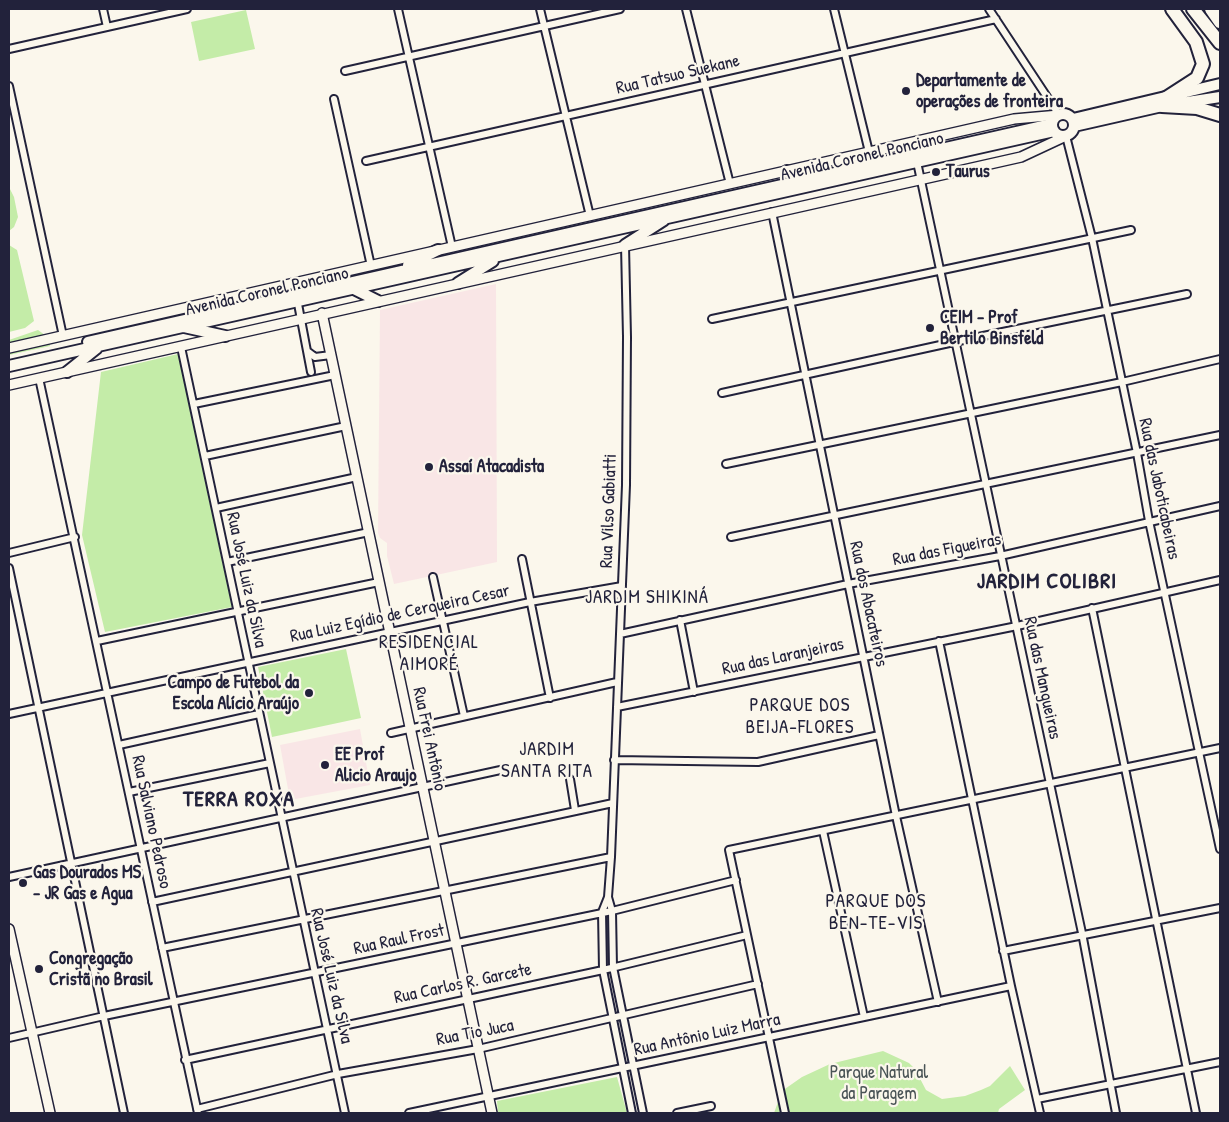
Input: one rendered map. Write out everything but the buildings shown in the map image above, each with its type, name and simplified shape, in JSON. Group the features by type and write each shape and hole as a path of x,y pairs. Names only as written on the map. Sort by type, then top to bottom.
{"highway":[{"path":"1164,102 1197,78 1203,64 1196,42 1172,9"},
{"path":"1193,9 1220,43"},
{"path":"1211,9 1220,22"},
{"path":"1164,102 1198,108 1220,115"}],"main road":[{"path":"1074,122 1164,102 1220,84"},
{"path":"1164,102 1220,97"},
{"path":"1053,127 1059,114"},
{"path":"9,348 1014,119 1065,114 1074,122"},
{"path":"9,385 1021,157 1066,136 1072,132 1074,122"},
{"path":"1053,127 1059,135 1066,136"},
{"path":"322,292 391,273 733,196 795,185 842,171 1053,127"},
{"name":"Avenida Coronel Ponciano","path":"9,366 183,327 322,292 354,289 677,216 795,185 917,162 1053,127"},
{"path":"842,171 869,152"},
{"path":"787,171 795,185"},
{"path":"625,245 666,218"},
{"path":"391,273 438,250"},
{"path":"458,283 502,255"},
{"path":"354,289 378,301"},
{"path":"9,359 297,298"},
{"name":"Rua Frei Antônio","path":"322,313 492,1113"},
{"path":"183,327 225,336"},
{"path":"67,372 99,346"},
{"path":"9,929 50,1113"}],"street":[{"path":"103,9 107,27"},
{"path":"9,49 187,9"},
{"path":"398,9 452,247"},
{"path":"540,9 590,216"},
{"path":"346,71 620,9"},
{"path":"686,9 730,184"},
{"path":"834,9 869,152"},
{"path":"989,9 1059,114"},
{"name":"Rua Tatsuo Suekane","path":"366,160 996,19"},
{"path":"9,86 63,336"},
{"path":"334,99 371,266"},
{"name":"Rua das Jaboticabeiras","path":"1066,136 1092,238 1137,453 1149,521 1166,591 1220,849"},
{"name":"Rua das Mangueiras","path":"917,162 1082,934 1116,1113"},
{"name":"Rua dos Abacateiros","path":"772,212 896,816 938,1002"},
{"path":"712,319 1131,230"},
{"name":"Rua Vilso Gabiatti","path":"625,245 628,336 622,586 611,857 608,897 602,912 603,970 632,1113"},
{"path":"294,283 311,372"},
{"path":"722,393 1186,294"},
{"name":"Rua José Luiz da Silva","path":"182,347 292,872 338,1074 345,1113"},
{"path":"308,351 316,357 331,355"},
{"path":"726,464 970,411 1122,382 1220,359"},
{"path":"194,404 335,374"},
{"name":"Rua Salviano Pedroso","path":"39,378 108,691 185,1060 198,1111"},
{"path":"204,456 346,426"},
{"path":"732,537 1220,435"},
{"path":"216,508 357,477"},
{"name":"Rua das Figueiras","path":"620,634 848,584 1000,556 1220,506"},
{"path":"227,562 368,532"},
{"path":"9,553 75,537"},
{"path":"522,559 550,698"},
{"path":"9,568 124,1113"},
{"path":"433,577 464,716"},
{"name":"Rua das Laranjeiras","path":"617,707 1017,626 1220,580"},
{"path":"97,641 379,582"},
{"name":"Rua Luiz Egídio de Cerqueira Cesar","path":"9,714 108,691 443,620 622,586"},
{"path":"1092,608 1126,768 1185,1069 1196,1113"},
{"path":"680,620 694,692"},
{"path":"939,641 1010,986 1040,1113"},
{"path":"392,733 617,682"},
{"path":"119,745 259,714"},
{"path":"614,760 758,762 879,735"},
{"path":"785,1113 729,850 1220,748"},
{"path":"129,792 270,763"},
{"path":"9,876 505,769"},
{"path":"570,779 575,810"},
{"path":"152,902 613,803"},
{"path":"823,831 864,1017"},
{"path":"162,948 444,889 611,857"},
{"name":"Rua Raul Frost","path":"9,1038 104,1016 612,911 736,880"},
{"name":"Rua Vilso Gabiatti","path":"608,897 612,911 613,967 643,1113"},
{"path":"1003,950 1220,908"},
{"name":"Rua Carlos R. Garcete","path":"185,1060 326,1028 603,970 747,935"},
{"name":"Rua Tio Juca","path":"198,1111 338,1074 478,1049 623,1017 758,984"},
{"name":"Rua Antônio Luiz Marra","path":"409,1113 1010,986"},
{"path":"1037,1099 1220,1062"},
{"path":"677,1113 711,1106"}],"shaded area":[{"path":"496,284 497,562 394,584 387,556 387,543 380,538 378,533 380,310"},
{"name":"EE Prof Alicio Araujo","path":"360,729 370,785 290,800 280,745"}],"green space":[{"path":"246,10 255,49 199,61 191,22"},
{"path":"9,187 14,197 18,217 14,227 9,231"},
{"path":"9,245 17,250 34,321 25,328 9,332"},
{"path":"38,330 49,338 50,346 9,355 9,340"},
{"path":"178,354 232,607 105,632 82,535 101,372"},
{"name":"Campo de Futebol da Escola Alício Araújo","path":"346,649 361,718 272,737 258,667"},
{"name":"Parque Natural da Paragem","path":"883,1051 909,1063 915,1069 926,1090 942,1099 965,1096 990,1086 1010,1066 1025,1090 999,1109 998,1113 774,1113 782,1091 802,1077 830,1064"},
{"path":"617,1077 627,1113 498,1113 497,1101"}],"place":[{"name":"Departamente de operações de fronteira","path":"906,91"},
{"name":"Taurus","path":"936,172"},
{"name":"CEIM - Prof Bertilo Binsfeld","path":"930,328"},
{"name":"Assaí Atacadista","path":"429,467"},
{"name":"Campo de Futebol da Escola Alício Araújo","path":"309,693"},
{"name":"EE Prof Alicio Araujo","path":"325,765"},
{"name":"Gas Dourados MS - JR Gas e Agua","path":"23,883"},
{"name":"Congregação Cristã no Brasil","path":"39,969"}],"district":[{"name":"JARDIM COLIBRI","path":"1047,582"},
{"name":"JARDIM SHIKINÁ","path":"647,598"},
{"name":"RESIDENCIAL AIMORÉ","path":"429,654"},
{"name":"PARQUE DOS BEIJA-FLORES","path":"800,717"},
{"name":"JARDIM SANTA RITA","path":"547,761"},
{"name":"TERRA ROXA","path":"239,800"},
{"name":"PARQUE DOS BEN-TE-VIS","path":"876,913"}]}
